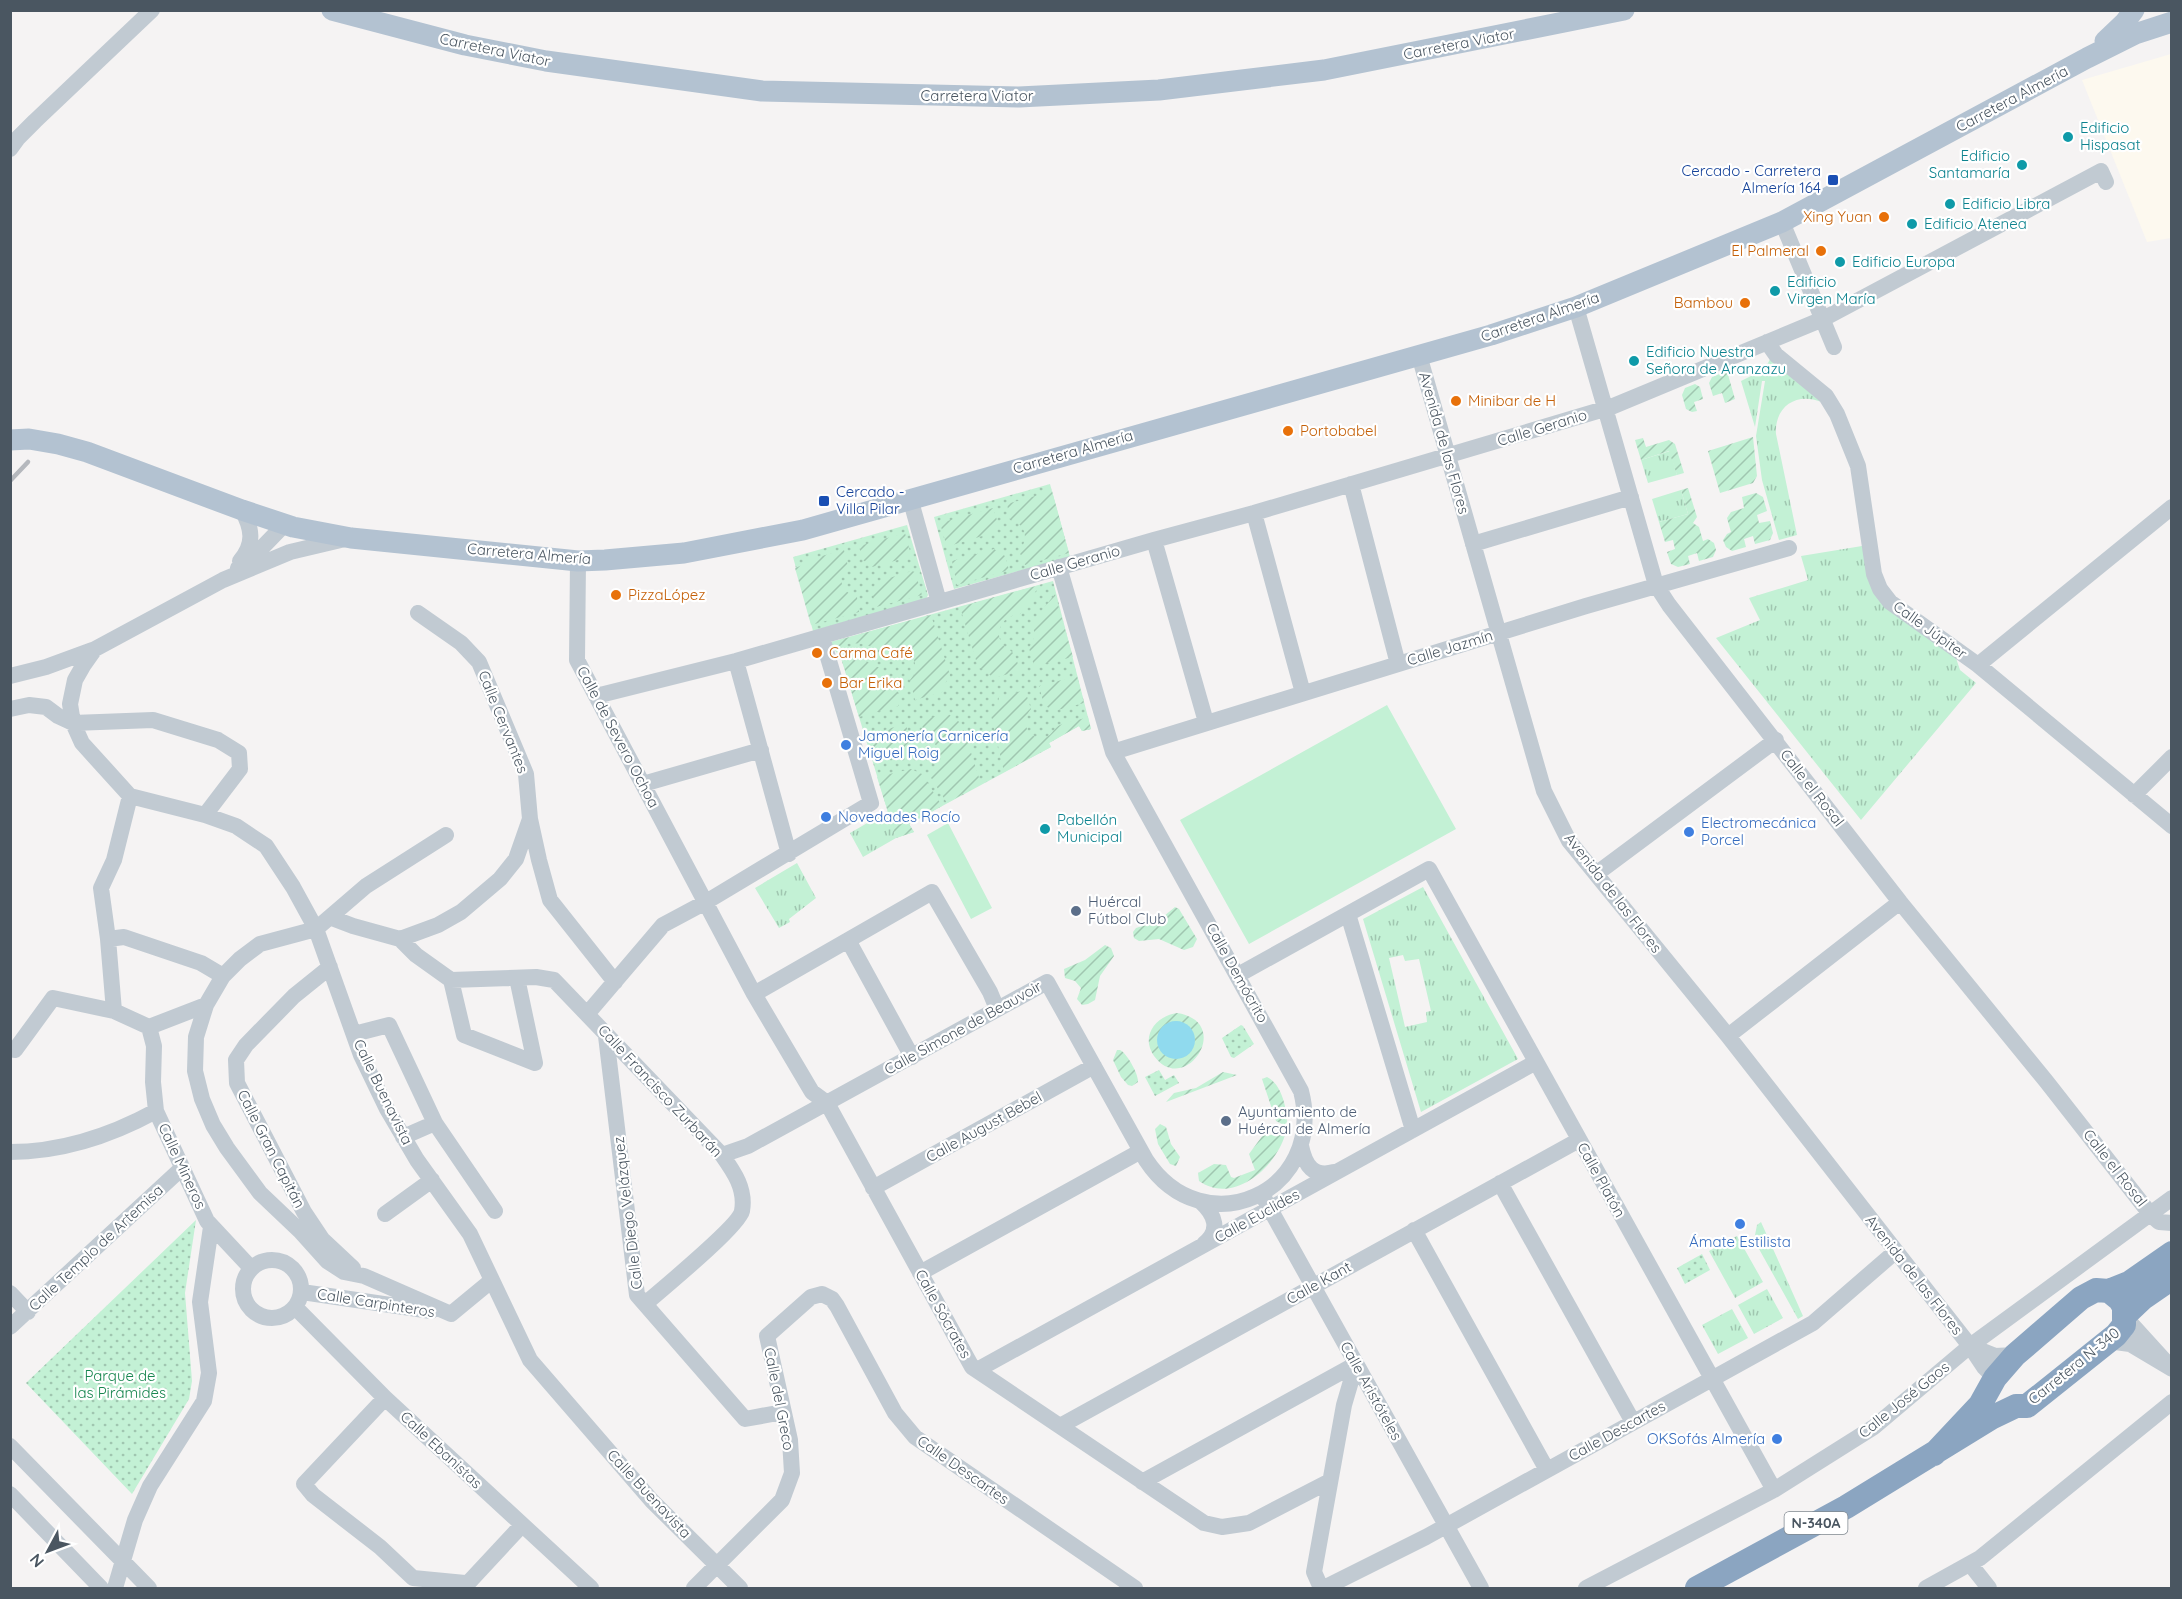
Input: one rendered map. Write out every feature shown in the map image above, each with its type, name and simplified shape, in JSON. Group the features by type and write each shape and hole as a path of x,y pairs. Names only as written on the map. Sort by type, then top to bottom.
{"highway":[{"name":"N-340A","path":"2109,1292 2129,1283 2172,1253"},
{"name":"Carretera N-340","path":"2124,1316 2143,1298 2172,1278"},
{"name":"Carretera N-340","path":"1934,1454 1980,1405 1995,1378 2015,1355 2081,1298 2096,1290 2109,1292 2120,1300 2124,1307 2124,1325 2108,1341 2027,1406 2008,1404 1998,1393 1995,1378"},
{"name":"Carretera N-340","path":"1697,1588 1846,1507 1991,1418 2016,1406"}],"main road":[{"name":"Carretera Viator","path":"332,10 465,45 546,61 762,91 1019,97 1159,90 1324,70 1624,10"},
{"path":"2087,58 2125,22 2134,10"},
{"path":"2087,58 2135,34 2172,22"},
{"path":"2087,58 2138,43 2172,37"},
{"name":"Carretera Almería","path":"10,440 29,439 87,452 242,510 289,525 351,538 578,561 684,553 803,530 1491,335 1576,307 1782,222 2087,58"}],"street":[{"path":"10,149 35,121 152,10"},
{"name":"Calle Geranio","path":"596,696 736,661 1254,513 1605,409 1822,319 2101,171 2106,182"},
{"path":"1782,222 1834,348"},
{"name":"Calle el Rosal","path":"1576,307 1656,585 1669,605 1900,902 2039,1072 2151,1215"},
{"name":"Calle Júpiter","path":"1767,342 1776,355 1826,396 1837,414 1858,466 1874,574 1880,589 1890,602 1978,665 2172,826"},
{"name":"Avenida de las Flores","path":"1419,355 1544,791 1569,841 1728,1036 1984,1367 1995,1378"},
{"path":"1351,484 1398,664"},
{"path":"1473,544 1631,497"},
{"path":"910,498 939,602"},
{"path":"1978,665 2172,507"},
{"path":"224,580 244,556 252,539 250,524 242,510"},
{"path":"1254,513 1303,693"},
{"path":"224,580 289,525"},
{"path":"267,561 287,542 289,525"},
{"path":"10,676 46,667 95,649 224,580 267,561 290,552 351,538"},
{"path":"1154,540 1206,722"},
{"name":"Calle Jazmín","path":"1113,752 1656,585 1789,548"},
{"name":"Calle de Severo Ochoa","path":"578,561 577,660 706,902"},
{"name":"Calle Demócrito","path":"1059,567 1113,752 1301,1091 1306,1118 1301,1146 1288,1171 1262,1194"},
{"name":"Calle Cervantes","path":"400,939 438,925 461,912 485,894 516,859 530,819 526,774 479,662 462,643 418,613"},
{"path":"588,1013 663,925 789,854 871,803 822,636"},
{"path":"95,649 75,680 70,704 73,723 82,743 130,796 114,860 101,888 114,1011"},
{"path":"736,661 789,854"},
{"path":"10,709 29,705 46,707 73,723 153,720 218,740 239,753 240,769 205,814"},
{"path":"1596,874 1776,740"},
{"path":"643,784 761,750"},
{"path":"2134,795 2172,757"},
{"name":"Calle Buenavista","path":"130,796 205,814 236,826 266,846 316,929 354,1034 387,1109 417,1160 470,1234 530,1360 652,1501 740,1588"},
{"path":"530,819 550,900 615,982"},
{"name":"Calle Gran Capitán","path":"446,835 366,886 332,918 316,929 260,944 240,959 223,976 206,1005 196,1037 195,1071 202,1099 213,1125 227,1148 260,1192 327,1261 344,1272 364,1276 451,1314"},
{"name":"Calle Platón","path":"1348,914 1429,869 1774,1490"},
{"path":"754,994 932,892 990,992 997,1009"},
{"name":"Calle Sócrates","path":"706,902 754,994 812,1092 826,1103 972,1367 1197,1519 1222,1527 1249,1523 1330,1481"},
{"path":"1728,1036 1900,902"},
{"path":"1238,975 1348,914 1413,1130"},
{"path":"332,918 400,939 416,955 451,980 464,1035 535,1064 516,978"},
{"path":"108,939 124,937 201,963 223,976"},
{"path":"848,940 912,1056"},
{"name":"Calle Gran Capitán","path":"330,967 272,1016 246,1045 236,1060 235,1070 237,1083 304,1212 322,1239 364,1276"},
{"name":"Calle Francisco Zurbarán","path":"451,980 536,977 554,980 722,1155 740,1185 743,1200 742,1214 728,1230 645,1304"},
{"name":"Calle Simone de Beauvoir","path":"722,1155 748,1146 1047,982 1094,1066"},
{"path":"15,1050 53,998 114,1011 149,1027 206,1005"},
{"path":"354,1034 389,1025 435,1123 495,1211"},
{"name":"Calle Mineros","path":"149,1027 154,1046 153,1082 156,1111 211,1227 251,1268"},
{"name":"Calle Diego Velázquez","path":"606,1036 637,1295 745,1419 783,1412"},
{"name":"Calle Euclides","path":"977,1370 1536,1062"},
{"path":"1094,1066 1141,1151 1154,1172 1164,1182 1187,1197 1201,1202 1229,1204 1243,1202 1262,1194"},
{"name":"Calle August Bebel","path":"873,1188 1094,1066"},
{"path":"10,1152 73,1145 136,1122 156,1111"},
{"path":"404,1137 435,1123"},
{"name":"Calle Kant","path":"1060,1426 1579,1140"},
{"path":"1301,1146 1304,1159 1311,1170 1323,1174 1340,1170"},
{"path":"920,1273 1141,1151"},
{"name":"Calle Templo de Artemisa","path":"10,1327 182,1168"},
{"path":"385,1214 432,1180"},
{"path":"1500,1183 1633,1422"},
{"name":"Calle Aristóteles","path":"1262,1194 1481,1588"},
{"name":"Calle José Gaos","path":"1586,1588 1774,1490 1874,1427 1970,1346 2172,1198"},
{"path":"1201,1202 1210,1210 1215,1222 1213,1235 1201,1246"},
{"path":"2151,1215 2159,1222 2172,1223"},
{"path":"115,1588 135,1520 150,1486 204,1401 209,1373 200,1302 211,1227"},
{"path":"1414,1230 1547,1470"},
{"name":"Calle Descartes","path":"1322,1588 1446,1526 1813,1323 1895,1252"},
{"path":"273,1259 285,1262 294,1269 300,1280 298,1300 286,1315 274,1318 263,1316 253,1310 246,1301 243,1290 245,1278 251,1268 261,1262 273,1259"},
{"path":"451,1314 491,1281"},
{"path":"10,1293 28,1312"},
{"name":"Calle Descartes","path":"811,1298 822,1294 832,1299 895,1413 915,1437 1135,1588"},
{"name":"Calle del Greco","path":"694,1588 782,1500 792,1473 790,1440 767,1336 811,1298"},
{"name":"Calle Carpinteros","path":"298,1300 451,1314"},
{"name":"Calle Ebanistas","path":"298,1300 386,1398 591,1588"},
{"path":"2124,1316 2142,1333 2172,1369"},
{"path":"2108,1341 2130,1344 2172,1369"},
{"name":"Avenida de las Flores","path":"1970,1346 1995,1356 2015,1355"},
{"path":"1322,1588 1314,1572 1344,1405 1356,1364"},
{"path":"1142,1482 1356,1364"},
{"path":"386,1398 304,1484 313,1495 380,1547 413,1578 465,1583 470,1581 522,1525"},
{"path":"1926,1588 1980,1558 2172,1402"},
{"path":"10,1446 148,1588"},
{"path":"10,1494 100,1588"},
{"path":"1970,1564 1989,1588"}],"shaded area":[{"path":"2171,54 2171,238 2147,242 2082,80"}],"green space":[{"path":"1771,357 1823,403 1814,400 1797,400 1783,409 1776,424 1776,434 1797,535 1779,540 1762,480 1756,436 1765,381 1762,381 1755,427 1741,381 1765,369"},
{"path":"1727,371 1735,399 1725,403 1722,393 1713,396 1709,383 1712,377"},
{"path":"1695,384 1700,387 1703,399 1694,402 1697,411 1692,412 1686,409 1682,395 1685,388"},
{"path":"1753,437 1757,476 1753,483 1720,493 1708,451"},
{"path":"1643,438 1646,447 1669,440 1675,444 1684,473 1677,475 1669,451 1641,460 1635,440"},
{"path":"1670,451 1677,475 1648,483 1641,460"},
{"path":"1050,484 1070,557 954,589 934,517"},
{"path":"1688,488 1697,517 1693,523 1699,527 1703,541 1708,539 1714,543 1716,550 1713,557 1699,561 1697,553 1688,556 1690,564 1678,567 1671,564 1667,552 1675,549 1673,540 1665,542 1659,522 1688,514 1681,490"},
{"path":"1681,490 1688,514 1659,522 1652,499"},
{"path":"1052,491 1069,553 1025,565 1019,551 1024,541 1024,532 1019,524 1010,519 1007,504"},
{"path":"1756,493 1763,497 1767,511 1757,515 1759,523 1770,521 1773,533 1770,540 1755,544 1753,536 1744,539 1746,547 1732,551 1726,547 1723,540 1731,532 1727,518 1731,512 1744,508 1742,497"},
{"path":"993,508 998,523 989,534 949,546 946,544 940,523"},
{"path":"907,525 928,595 926,599 813,631 793,557"},
{"path":"905,533 911,555 909,557 872,567 863,560 859,546"},
{"path":"1862,546 1870,577 1956,658 1960,670 1976,683 1861,820 1716,638 1760,620 1749,598 1808,580 1801,556"},
{"path":"994,549 1005,556 1009,570 957,585 952,561"},
{"path":"844,550 848,566 841,580 847,592 857,597 859,612 811,625 795,568 808,563 807,560"},
{"path":"915,572 922,595 876,607 872,593 876,582"},
{"path":"1053,581 1091,729 1082,731 1079,726 1049,743 1051,747 909,824 914,832 896,838 841,658 831,642"},
{"path":"1040,585 1020,614 1005,620 1000,628 1002,644 1014,655 1020,671 993,678 978,667 960,607"},
{"path":"1055,594 1073,657 1034,666 1029,648 1034,636 1031,624"},
{"path":"931,615 950,675 942,692 915,700 910,680 915,664 910,653 899,649 887,652 863,644 851,643 833,648 831,642"},
{"path":"849,655 880,668 883,677 895,685 900,702 898,706 859,717 841,657"},
{"path":"1077,676 1084,703 1054,711 1044,705 1039,686"},
{"path":"1025,690 1031,709 1026,718 1026,727 1035,737 1045,738 1060,725 1088,717 1091,729 1082,731 1079,726 1049,743 1051,747 1004,772 991,715 997,709 999,697"},
{"path":"1387,705 1456,829 1249,944 1180,820"},
{"path":"947,713 962,724 981,784 947,803 928,773 938,766 940,756 936,746 926,739 921,720"},
{"path":"904,724 911,744 906,753 876,761 869,735"},
{"path":"911,769 922,774 942,806 909,824 914,832 896,838 877,777"},
{"path":"888,811 896,838 863,857 850,833"},
{"path":"948,823 992,908 971,919 927,835"},
{"path":"797,863 816,898 789,919 790,922 779,928 755,888"},
{"path":"1423,887 1518,1059 1421,1112 1363,919","holes":["1403,955 1405,961 1419,959 1431,1011 1426,1012 1427,1022 1405,1027 1389,958"]},
{"path":"1175,907 1179,909 1197,939 1193,947 1184,950 1159,939 1139,941 1134,938 1133,932 1136,928 1158,921"},
{"path":"1105,945 1111,948 1114,956 1100,976 1095,1000 1082,1005 1077,999 1081,988 1075,981 1065,978 1064,969 1085,960"},
{"path":"1177,1013 1194,1019 1202,1029 1203,1042 1199,1054 1190,1063 1179,1068 1166,1067 1150,1049 1150,1034 1152,1028 1163,1018"},
{"path":"1241,1025 1254,1044 1234,1058 1231,1057 1222,1038"},
{"path":"1117,1050 1126,1055 1135,1070 1138,1082 1132,1086 1121,1077 1113,1060"},
{"path":"1159,1070 1165,1080 1174,1075 1179,1083 1155,1096 1145,1077"},
{"path":"1223,1072 1237,1075 1166,1102 1174,1093 1196,1088"},
{"path":"1267,1077 1276,1085 1282,1096 1287,1116 1287,1122 1284,1125 1276,1121 1262,1079"},
{"path":"1160,1124 1166,1127 1171,1144 1180,1157 1176,1166 1170,1164 1158,1144 1155,1129"},
{"path":"1277,1131 1285,1135 1280,1147 1272,1159 1251,1179 1239,1186 1225,1189 1212,1187 1199,1181 1198,1173 1214,1164 1226,1165 1231,1177 1234,1178 1255,1170 1249,1154 1263,1135 1271,1135"},
{"name":"Parque de las Pirámides","path":"196,1220 185,1293 192,1381 189,1399 132,1494 26,1383"},
{"path":"1761,1222 1803,1316 1798,1319 1754,1240 1757,1225"},
{"path":"1737,1236 1763,1282 1735,1298 1709,1251"},
{"path":"1702,1254 1710,1270 1685,1284 1677,1268"},
{"path":"1767,1289 1783,1318 1754,1334 1738,1305"},
{"path":"1732,1309 1748,1338 1718,1354 1702,1325"}],"water":[{"path":"1176,1021 1190,1026 1195,1040 1190,1054 1176,1059 1162,1054 1157,1040 1162,1026"}],"railway":[{"path":"10,481 28,462"}],"place":[{"name":"Edificio Hispasat","path":"2068,137"},
{"name":"Edificio Santamaría","path":"2022,165"},
{"name":"Cercado - Carretera Almería 164","path":"1833,180"},
{"name":"Edificio Libra","path":"1950,204"},
{"name":"Xing Yuan","path":"1884,217"},
{"name":"Edificio Atenea","path":"1912,224"},
{"name":"El Palmeral","path":"1821,251"},
{"name":"Edificio Europa","path":"1840,262"},
{"name":"Edificio Virgen María","path":"1775,291"},
{"name":"Bambou","path":"1745,303"},
{"name":"Edificio Nuestra Señora de Aranzazu","path":"1634,361"},
{"name":"Minibar de H","path":"1456,401"},
{"name":"Portobabel","path":"1288,431"},
{"name":"Cercado - Villa Pilar","path":"824,501"},
{"name":"PizzaLópez","path":"616,595"},
{"name":"Carma Café","path":"817,653"},
{"name":"Bar Erika","path":"827,683"},
{"name":"Jamonería Carnicería Miguel Roig","path":"846,745"},
{"name":"Novedades Rocío","path":"826,817"},
{"name":"Pabellón Municipal","path":"1045,829"},
{"name":"Electromecánica Porcel","path":"1689,832"},
{"name":"Huércal Fútbol Club","path":"1076,911"},
{"name":"Ayuntamiento de Huércal de Almería","path":"1226,1121"},
{"name":"Ámate Estilista","path":"1740,1224"},
{"name":"OKSofás Almería","path":"1777,1439"}]}
